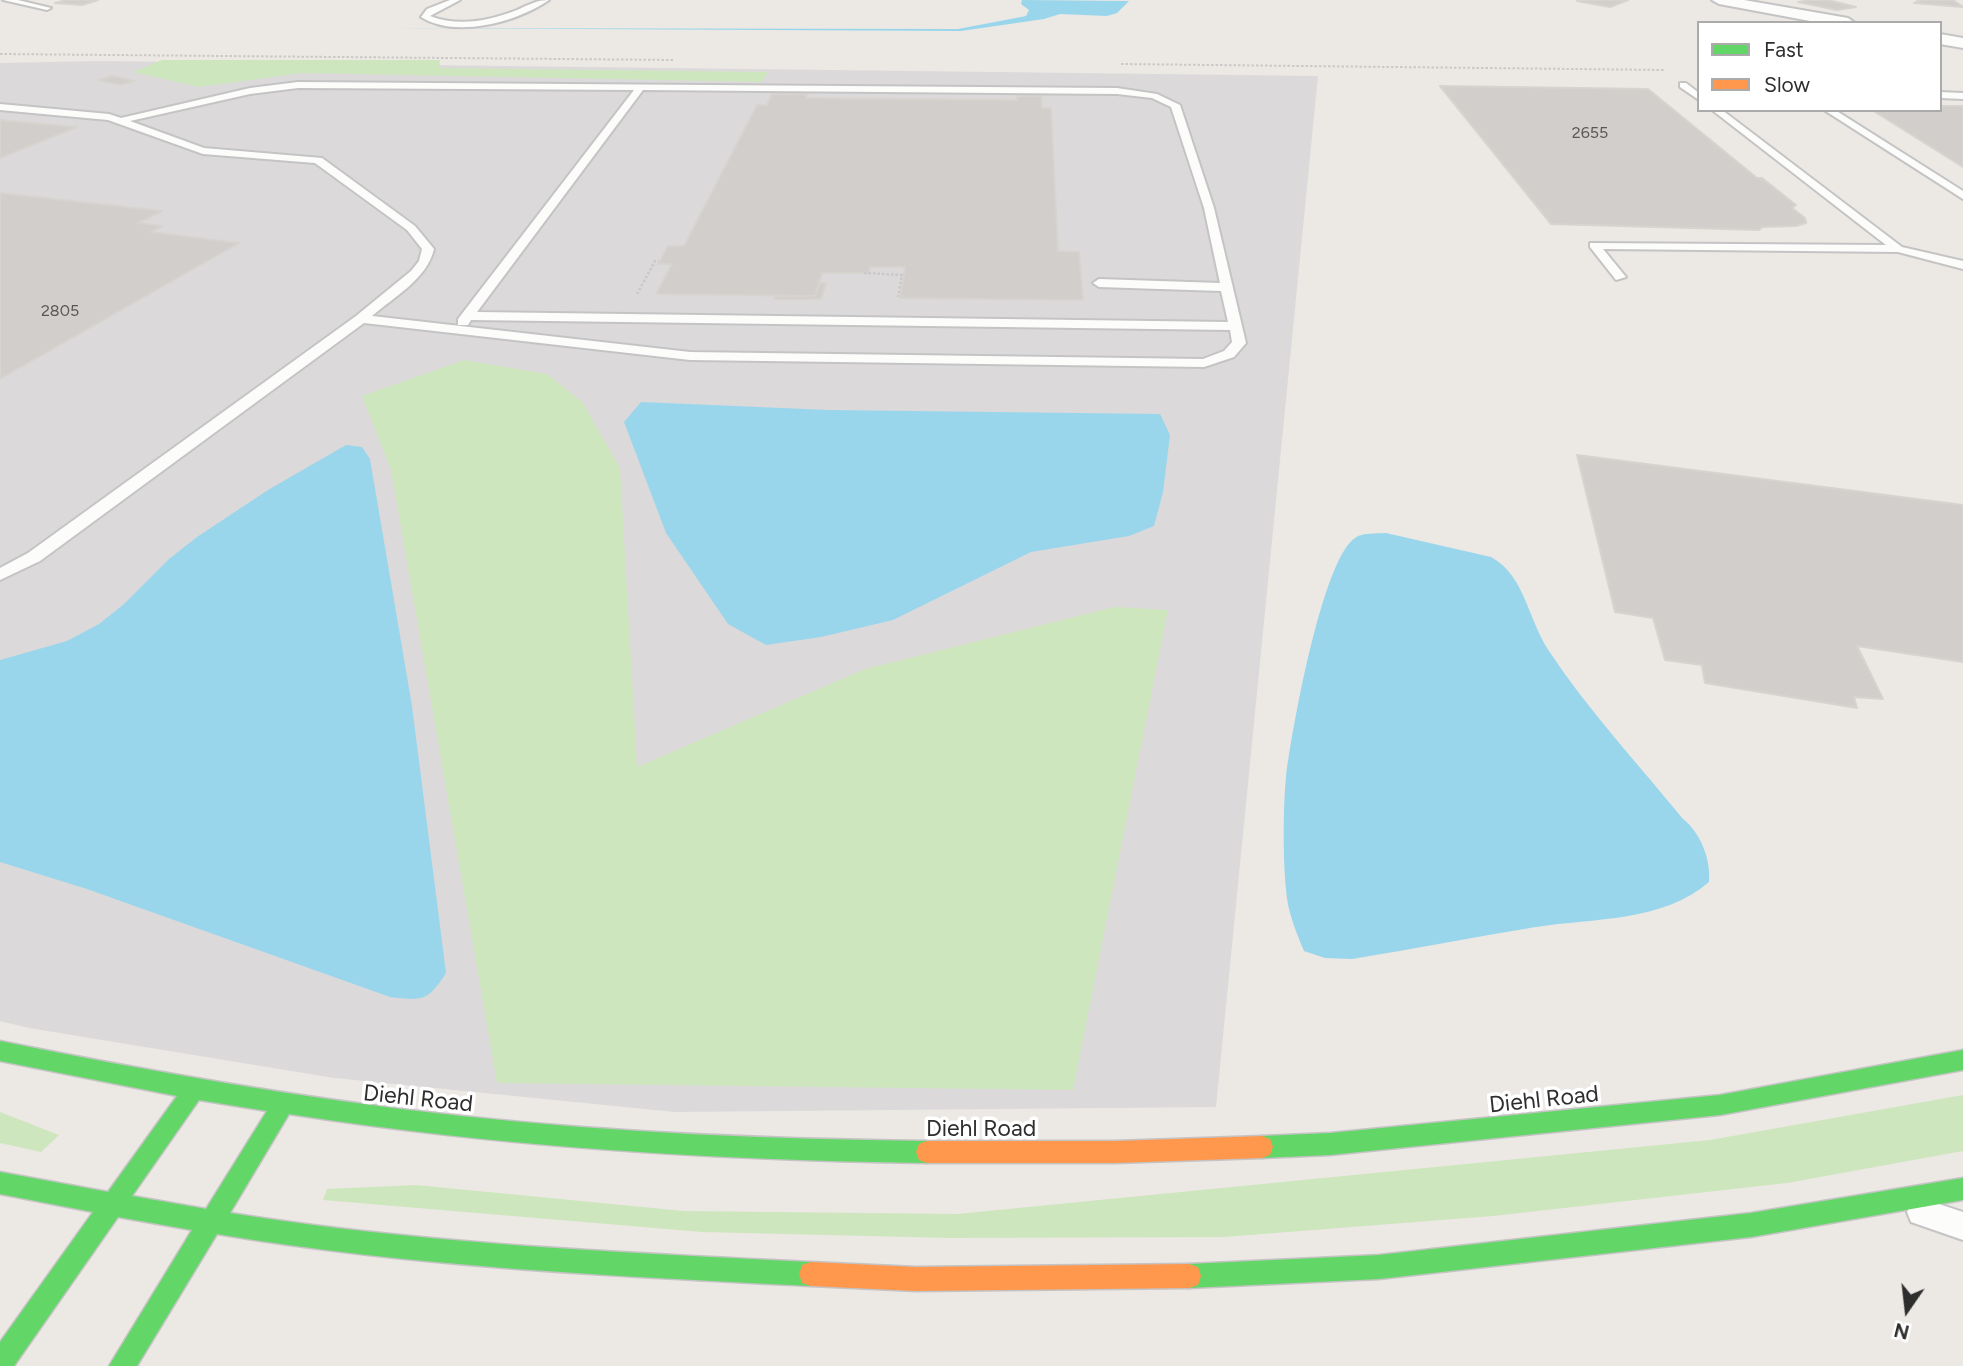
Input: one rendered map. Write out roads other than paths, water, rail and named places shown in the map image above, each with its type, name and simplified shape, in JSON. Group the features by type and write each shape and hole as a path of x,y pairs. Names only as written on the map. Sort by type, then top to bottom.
{"main road":[{"name":"Diehl Road","path":"0,1051 360,1116 606,1142 840,1152 1115,1152 1329,1144 1720,1105 1963,1060"},
{"path":"0,1364 195,1088"},
{"path":"122,1366 284,1103"},
{"path":"0,1183 211,1222 384,1246 600,1263 916,1279 1163,1278 1379,1267 1751,1225 1894,1203 1963,1189"}],"street":[{"path":"1728,1 1837,21"},
{"path":"1942,39 1963,43"}],"lane":[{"path":"7,0 47,8 24,16"},
{"path":"35,6 56,0"},
{"path":"456,0 430,11 425,17 441,23 462,24 496,20 545,0"},
{"path":"120,121 250,91 298,85 1116,92 1164,99 1175,106 1209,208 1239,343 1229,354 1204,363 690,356 361,319"},
{"path":"1683,85 1697,96"},
{"path":"459,328 640,88"},
{"path":"1942,95 1963,96"},
{"path":"0,107 109,117 203,151 318,160 411,228 428,249 425,261 406,283 361,319 45,549 0,575"},
{"path":"1719,112 1898,249"},
{"path":"1831,112 1963,196"},
{"path":"1620,277 1594,245 1898,249 1963,265"},
{"path":"1099,283 1226,287"},
{"path":"468,316 1235,326"},
{"path":"1894,1203 1963,1226"}],"water":[{"path":"1022,0 1129,1 1117,13 1107,16 1060,14 1044,19 961,31 383,28 958,29 1026,16 1029,10 1021,4"},
{"path":"641,402 829,410 1160,414 1170,435 1163,492 1154,526 1129,536 1031,552 893,620 821,637 766,645 728,624 666,533 624,422"},
{"path":"346,445 362,447 370,459 412,706 446,973 429,994 417,999 390,997 87,889 0,862 0,660 67,641 99,624 123,605 169,559 197,537 268,490"},
{"path":"1386,533 1491,557 1502,565 1519,586 1542,639 1564,673 1700,839 1706,856 1709,882 1671,905 1627,916 1536,927 1352,959 1325,958 1304,951 1288,905 1284,848 1286,777 1301,688 1320,612 1343,553 1358,536"}]}
